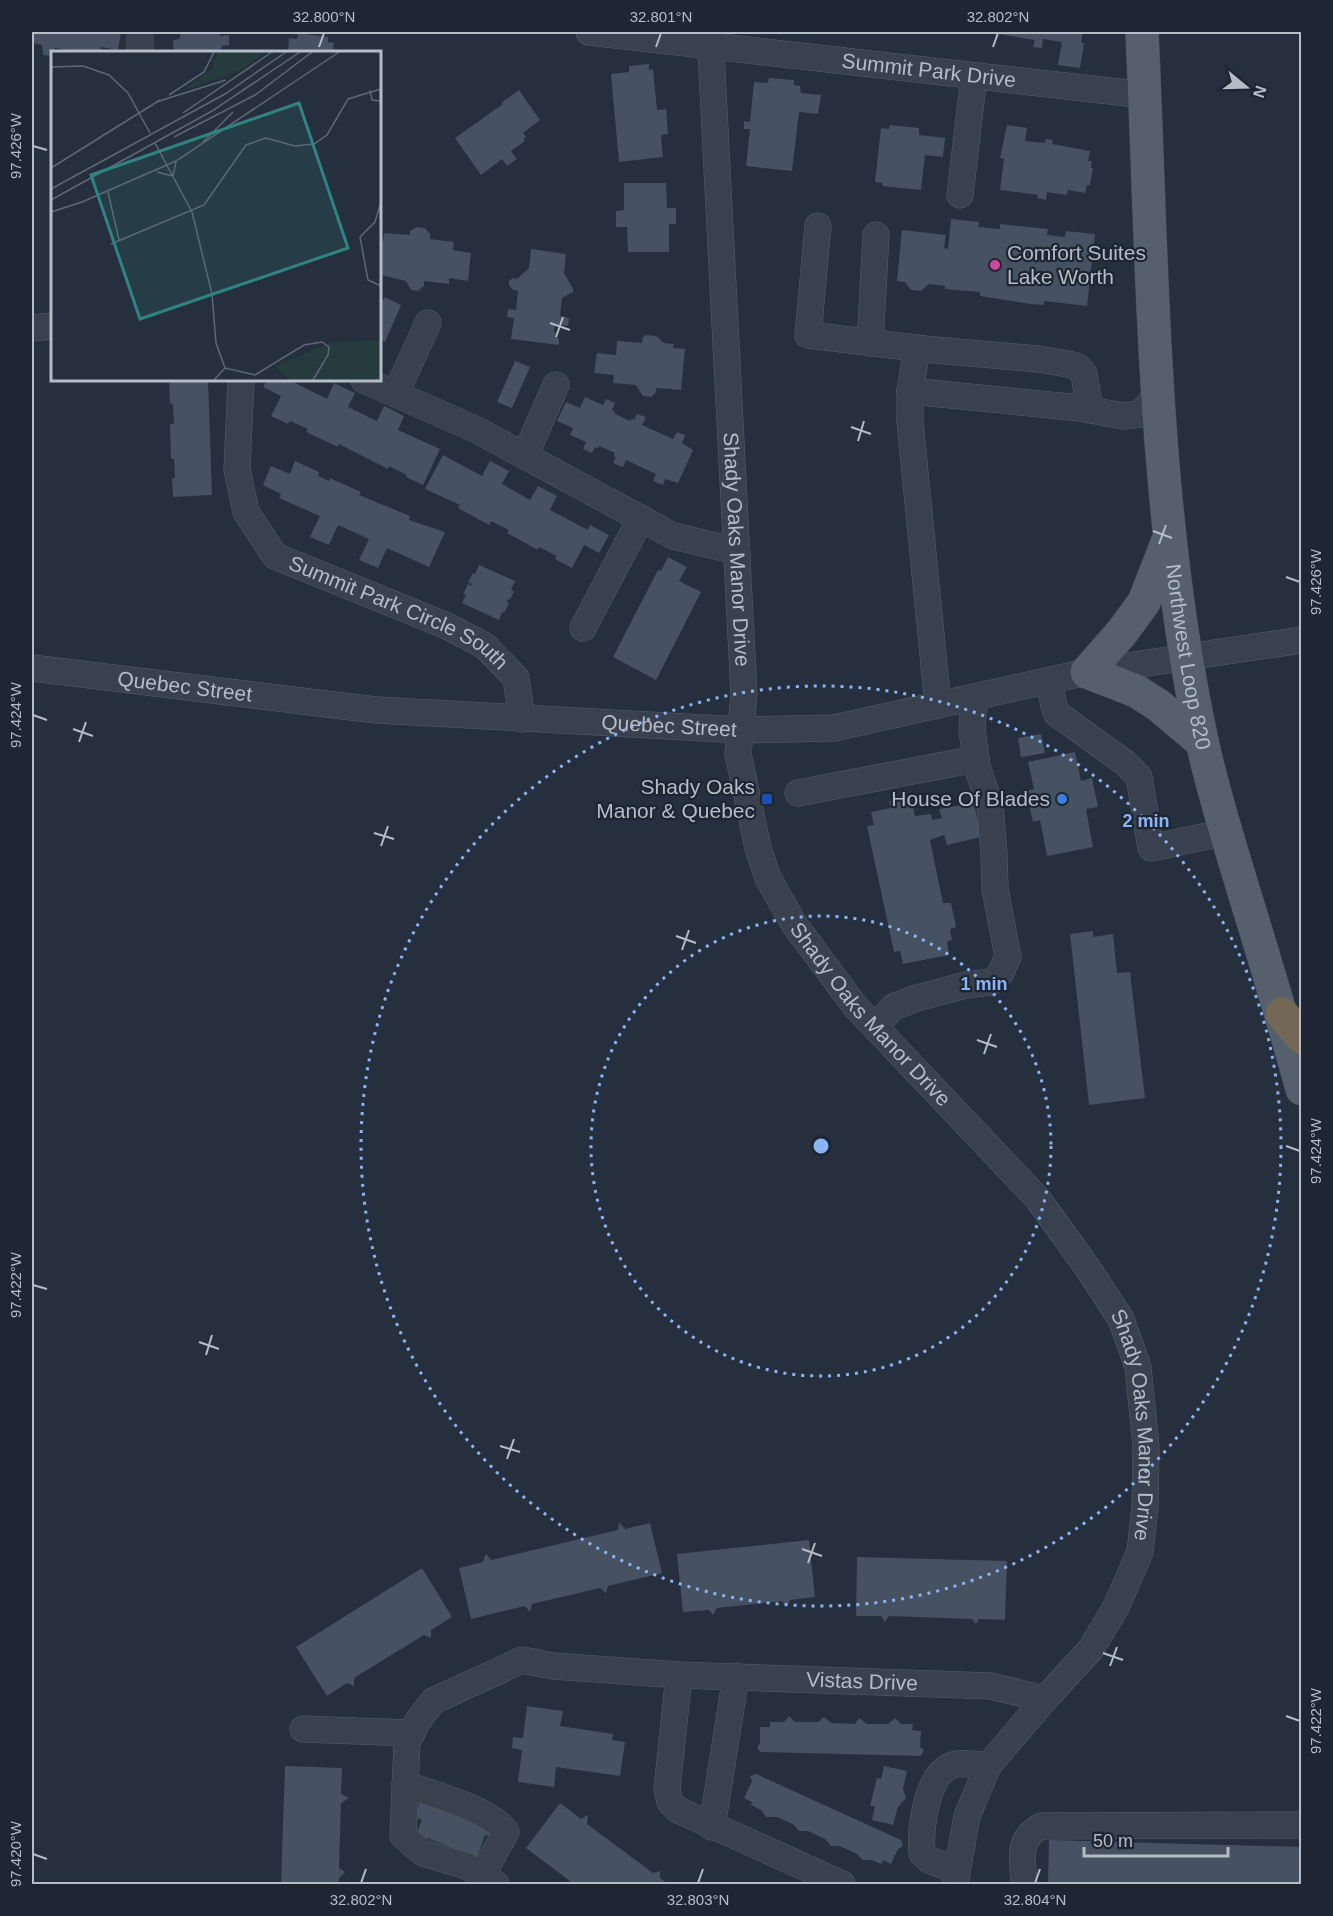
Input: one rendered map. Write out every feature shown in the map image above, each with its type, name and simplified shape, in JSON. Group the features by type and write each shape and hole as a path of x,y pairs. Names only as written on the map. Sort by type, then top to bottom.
{"main road":[{"name":"Northwest Loop 820","path":"1142,32 1158,394 1170,537 1187,658 1202,742 1226,832 1292,1026 1302,1089"},
{"path":"1170,537 1144,602 1123,631 1087,672 1136,691 1158,705 1202,742"}],"street":[{"path":"140,32 140,51"},
{"name":"Summit Park Drive","path":"589,32 711,39 974,76 1145,95"},
{"name":"Shady Oaks Manor Drive","path":"711,39 744,694 738,753 758,848 768,878 794,924 855,1006 1038,1199 1121,1318 1138,1367 1146,1446 1145,1507 1140,1552 1116,1607 1091,1649 988,1766 967,1816 956,1877"},
{"path":"960,195 974,76"},
{"path":"818,226 808,336 917,349 1038,359 1078,367 1084,374 1090,410"},
{"path":"870,343 876,235"},
{"path":"396,393 428,323"},
{"path":"32,327 51,326"},
{"path":"917,349 910,391 910,422 938,705"},
{"name":"Summit Park Circle South","path":"241,381 237,469 246,512 274,556 447,626 485,646 516,678 522,719"},
{"path":"366,381 477,430 674,536 737,551"},
{"path":"525,456 556,385"},
{"path":"910,391 1090,410 1123,416 1140,414 1158,394"},
{"path":"583,628 641,518"},
{"name":"Quebec Street","path":"32,669 375,710 741,730 834,728 1087,672 1302,640"},
{"path":"1048,681 1056,713 1125,763 1139,777 1150,848 1226,832"},
{"path":"875,1027 893,1007 916,998 991,982 1000,974 1008,957 994,889 990,806 976,759 972,730 974,698"},
{"path":"798,793 976,759"},
{"name":"Vistas Drive","path":"412,1733 417,1722 434,1701 522,1660 553,1666 679,1675 991,1686 1045,1699"},
{"path":"679,1675 667,1789 670,1802 678,1810 712,1827 842,1884"},
{"path":"712,1827 736,1676"},
{"path":"303,1730 412,1733 407,1743 405,1784 403,1836 423,1853 467,1866 489,1880 506,1832 500,1823 473,1809 405,1784"},
{"path":"956,1877 922,1853 921,1840 929,1794 937,1777 951,1765 988,1766"},
{"path":"1024,1884 1023,1844 1030,1832 1041,1826 1302,1825"}],"building":[{"path":"34,32 121,32 118,50 101,47 100,51 72,51 55,48 51,51 51,56 43,55 42,45 32,43"},
{"path":"180,32 220,32 220,36 229,35 229,45 222,46 220,51 174,51 173,40 180,39"},
{"path":"998,32 1083,32 1081,43 1084,43 1080,68 1058,65 1062,42 1043,39 1042,48 1033,47 1035,40 998,34"},
{"path":"298,33 328,37 328,42 334,43 333,51 288,51 289,38 297,39"},
{"path":"649,64 649,70 653,69 657,110 666,109 668,134 661,135 663,157 619,162 611,74 629,72 629,66"},
{"path":"769,78 794,80 794,85 800,86 801,93 821,95 818,114 799,112 792,171 746,166 750,129 744,129 744,121 750,122 754,82 768,83"},
{"path":"519,90 540,120 523,133 526,137 523,139 525,141 511,151 517,159 507,166 502,159 481,175 455,138"},
{"path":"890,125 919,128 919,135 945,138 943,157 925,155 921,190 882,186 883,183 875,182 881,128 889,129"},
{"path":"1007,125 1027,128 1025,141 1045,143 1046,139 1053,140 1052,144 1090,151 1088,161 1092,161 1091,168 1093,168 1090,185 1087,185 1085,193 1068,190 1067,195 1047,192 1046,200 1037,198 1038,195 1000,190 1004,159 1000,158"},
{"path":"624,183 666,183 667,208 676,208 676,224 669,224 669,252 628,252 627,227 616,227 616,211 624,210"},
{"name":"Comfort Suites Lake Worth","path":"951,219 979,222 978,227 1000,229 1000,224 1048,229 1047,235 1065,237 1066,231 1095,234 1087,306 1044,301 1044,305 1030,304 980,296 980,292 945,289 945,286 929,284 921,291 911,290 905,282 897,281 902,230 946,235 944,248 948,249"},
{"path":"417,227 425,228 430,234 430,239 454,242 453,250 471,253 468,281 449,278 449,284 424,281 424,286 418,291 411,290 406,281 381,275 381,241 383,242 384,233 410,235 410,231"},
{"path":"531,249 566,254 564,273 573,292 562,298 560,316 569,318 568,326 555,324 554,331 559,345 511,339 514,318 507,317 508,309 516,310 518,291 513,290 509,281 513,278 517,279 529,268"},
{"path":"385,297 401,305 385,342 381,340 381,299"},
{"path":"646,335 656,336 664,343 674,344 673,348 685,349 681,390 656,388 656,392 651,397 643,396 636,385 613,383 614,375 594,373 597,353 616,355 617,341 642,343"},
{"path":"515,361 530,367 512,408 497,402"},
{"path":"169,381 208,381 212,495 173,497 172,478 175,478 174,459 171,459 170,424 174,424 173,404 170,403"},
{"path":"266,381 291,381 327,399 334,383 355,393 348,407 377,421 384,406 404,416 398,430 440,449 423,485 389,466 388,469 339,444 338,447 306,432 308,429 290,421 288,424 271,416 281,396 263,387"},
{"path":"585,397 603,405 606,399 615,403 612,410 615,414 630,421 634,420 637,414 646,417 642,425 673,439 677,432 685,435 682,443 693,450 678,483 665,479 663,485 653,481 656,474 626,460 623,467 613,463 615,453 599,446 595,447 592,453 583,449 586,442 570,435 573,428 557,421 566,402 580,408"},
{"path":"443,455 482,476 490,461 509,471 502,484 530,500 538,486 557,496 550,510 588,530 590,525 609,535 599,553 584,545 572,568 555,559 557,556 539,547 538,550 507,533 509,530 491,521 489,525 458,508 460,505 425,489"},
{"path":"295,461 319,472 318,476 329,481 330,478 361,492 359,495 410,516 409,520 445,532 429,567 387,548 378,568 359,560 369,539 338,525 329,545 310,537 320,516 279,498 281,494 263,485 271,466 290,474"},
{"path":"668,557 687,567 679,581 701,592 656,680 613,657 658,570 661,571"},
{"path":"479,565 515,581 511,590 514,591 499,620 462,603 468,584 471,586 472,584 468,582"},
{"path":"1041,734 1045,753 1021,757 1018,738"},
{"name":"House Of Blades","path":"1075,752 1081,781 1092,778 1098,807 1086,809 1093,847 1047,856 1040,820 1033,822 1026,791 1034,789 1028,762"},
{"path":"911,797 915,816 931,814 932,820 942,818 939,809 974,803 981,837 947,845 944,835 930,840 943,903 951,903 956,927 950,929 952,940 947,942 949,955 903,964 900,951 894,952 867,826 874,825 871,812 891,808 889,801"},
{"path":"1093,931 1093,937 1113,934 1117,973 1130,972 1145,1098 1089,1105 1070,934"},
{"path":"619,1522 625,1529 650,1523 662,1573 608,1586 606,1593 600,1588 532,1604 530,1612 525,1606 471,1619 459,1568 483,1562 486,1554 491,1560 618,1530"},
{"path":"809,1540 815,1597 790,1600 787,1607 782,1601 717,1608 713,1615 709,1610 683,1612 677,1554"},
{"path":"857,1557 1007,1561 1005,1620 979,1619 976,1624 972,1619 889,1616 885,1622 881,1616 856,1616"},
{"path":"422,1568 452,1617 431,1630 431,1638 424,1635 354,1678 354,1686 347,1683 327,1696 296,1647"},
{"path":"527,1706 563,1711 560,1726 613,1734 612,1740 625,1742 620,1776 556,1767 554,1787 518,1782 522,1750 512,1748 513,1737 523,1738"},
{"path":"789,1716 795,1722 818,1722 824,1717 831,1723 855,1724 859,1718 867,1724 888,1724 895,1718 901,1724 913,1724 912,1730 921,1731 920,1747 924,1750 921,1756 760,1752 757,1747 760,1744 760,1727 770,1727 770,1722 784,1722"},
{"path":"285,1766 342,1768 341,1794 349,1798 341,1803 339,1868 345,1872 339,1878 338,1884 281,1884"},
{"path":"884,1766 907,1771 903,1789 906,1798 898,1807 893,1825 872,1820 875,1806 870,1806 877,1778 881,1779"},
{"path":"756,1774 901,1840 903,1846 898,1849 891,1864 883,1860 881,1864 872,1860 863,1860 857,1854 840,1846 831,1846 825,1839 808,1831 799,1831 793,1824 777,1817 766,1817 761,1810 751,1805 752,1802 744,1798 752,1781 750,1776"},
{"path":"420,1802 491,1830 489,1836 485,1835 477,1857 416,1834 422,1820 414,1817"},
{"path":"560,1803 581,1819 588,1815 587,1824 653,1873 660,1871 660,1878 668,1884 574,1884 526,1848"},
{"path":"1049,1840 1302,1847 1302,1884 1048,1884"}],"place":[{"name":"Comfort Suites Lake Worth","path":"995,265"},
{"name":"Shady Oaks Manor & Quebec","path":"767,799"},
{"name":"House Of Blades","path":"1062,799"}]}
